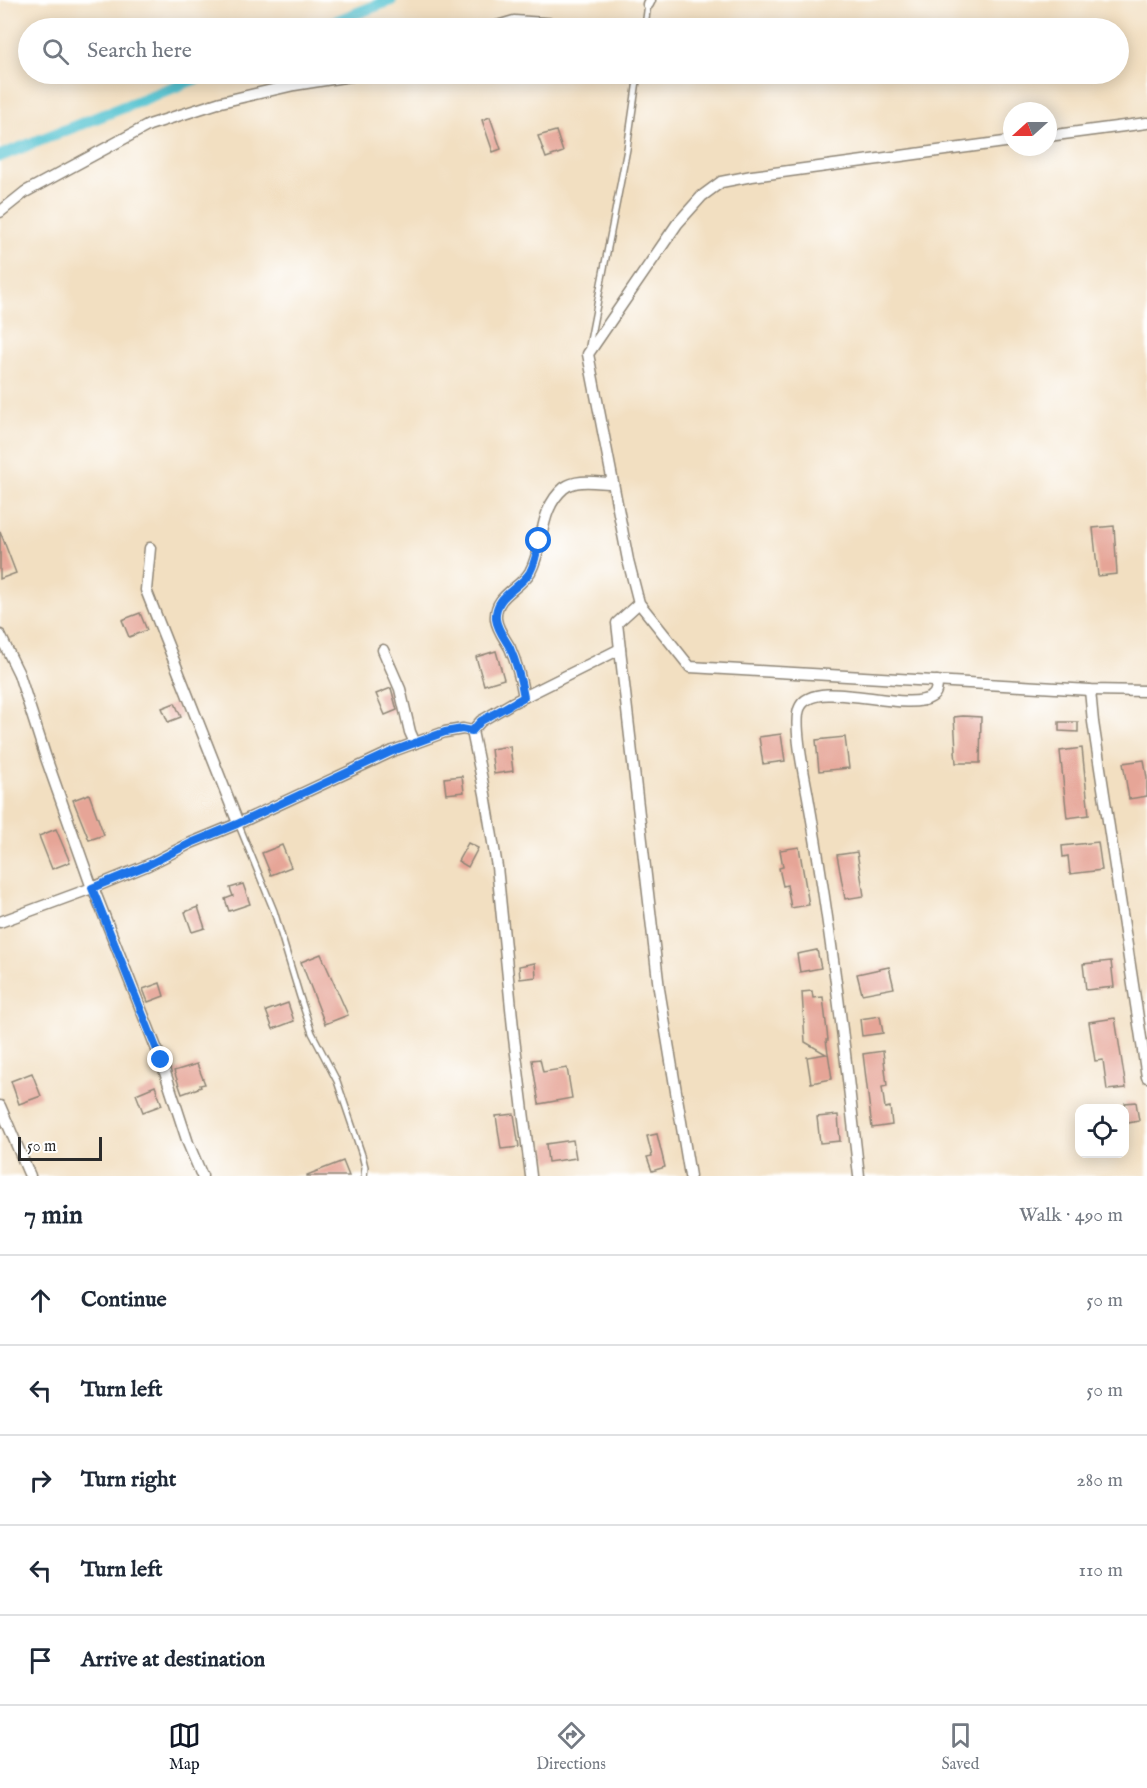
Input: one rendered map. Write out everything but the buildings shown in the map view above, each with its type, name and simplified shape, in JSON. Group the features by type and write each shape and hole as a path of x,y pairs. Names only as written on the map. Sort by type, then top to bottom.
{"street":[{"path":"0,212 25,192 149,125 221,102 300,84"},
{"path":"1057,135 1147,123"},
{"path":"1003,142 721,182 702,196 677,224 588,354 628,560 639,603 690,667 1090,690 1147,691"},
{"path":"524,697 519,671 495,617 501,599 529,574 536,557 546,513 562,489 574,482 613,483"},
{"path":"150,548 146,590 238,823"},
{"path":"639,603 617,623 659,989 690,1176"},
{"path":"0,635 20,674 46,758 92,886 161,1060 188,1143 202,1176"},
{"path":"472,731 481,721 524,697 620,649"},
{"path":"383,650 400,689 410,732 415,743"},
{"path":"859,1176 844,1038 822,878 802,764 798,724 799,708 805,701 815,696 831,695 902,701 925,699 932,697 937,691 937,681"},
{"path":"1090,690 1147,1077"},
{"path":"0,921 148,865 322,783 415,743 445,732 462,729 472,731"},
{"path":"472,731 497,867 514,1038 531,1176"},
{"path":"0,1106 30,1176"}],"lane":[{"path":"646,18 649,2"},
{"path":"588,354 627,149 637,84"},
{"path":"238,823 274,911 312,1033 337,1081 362,1155 365,1167 364,1176"}],"waterway":[{"path":"345,18 391,0"},
{"path":"0,156 182,84"}],"route":[{"path":"161,1060 92,888 148,865 191,843 393,751 445,732 462,729 472,731 481,721 524,697 519,671 495,617 501,599 529,574 539,541"}]}
